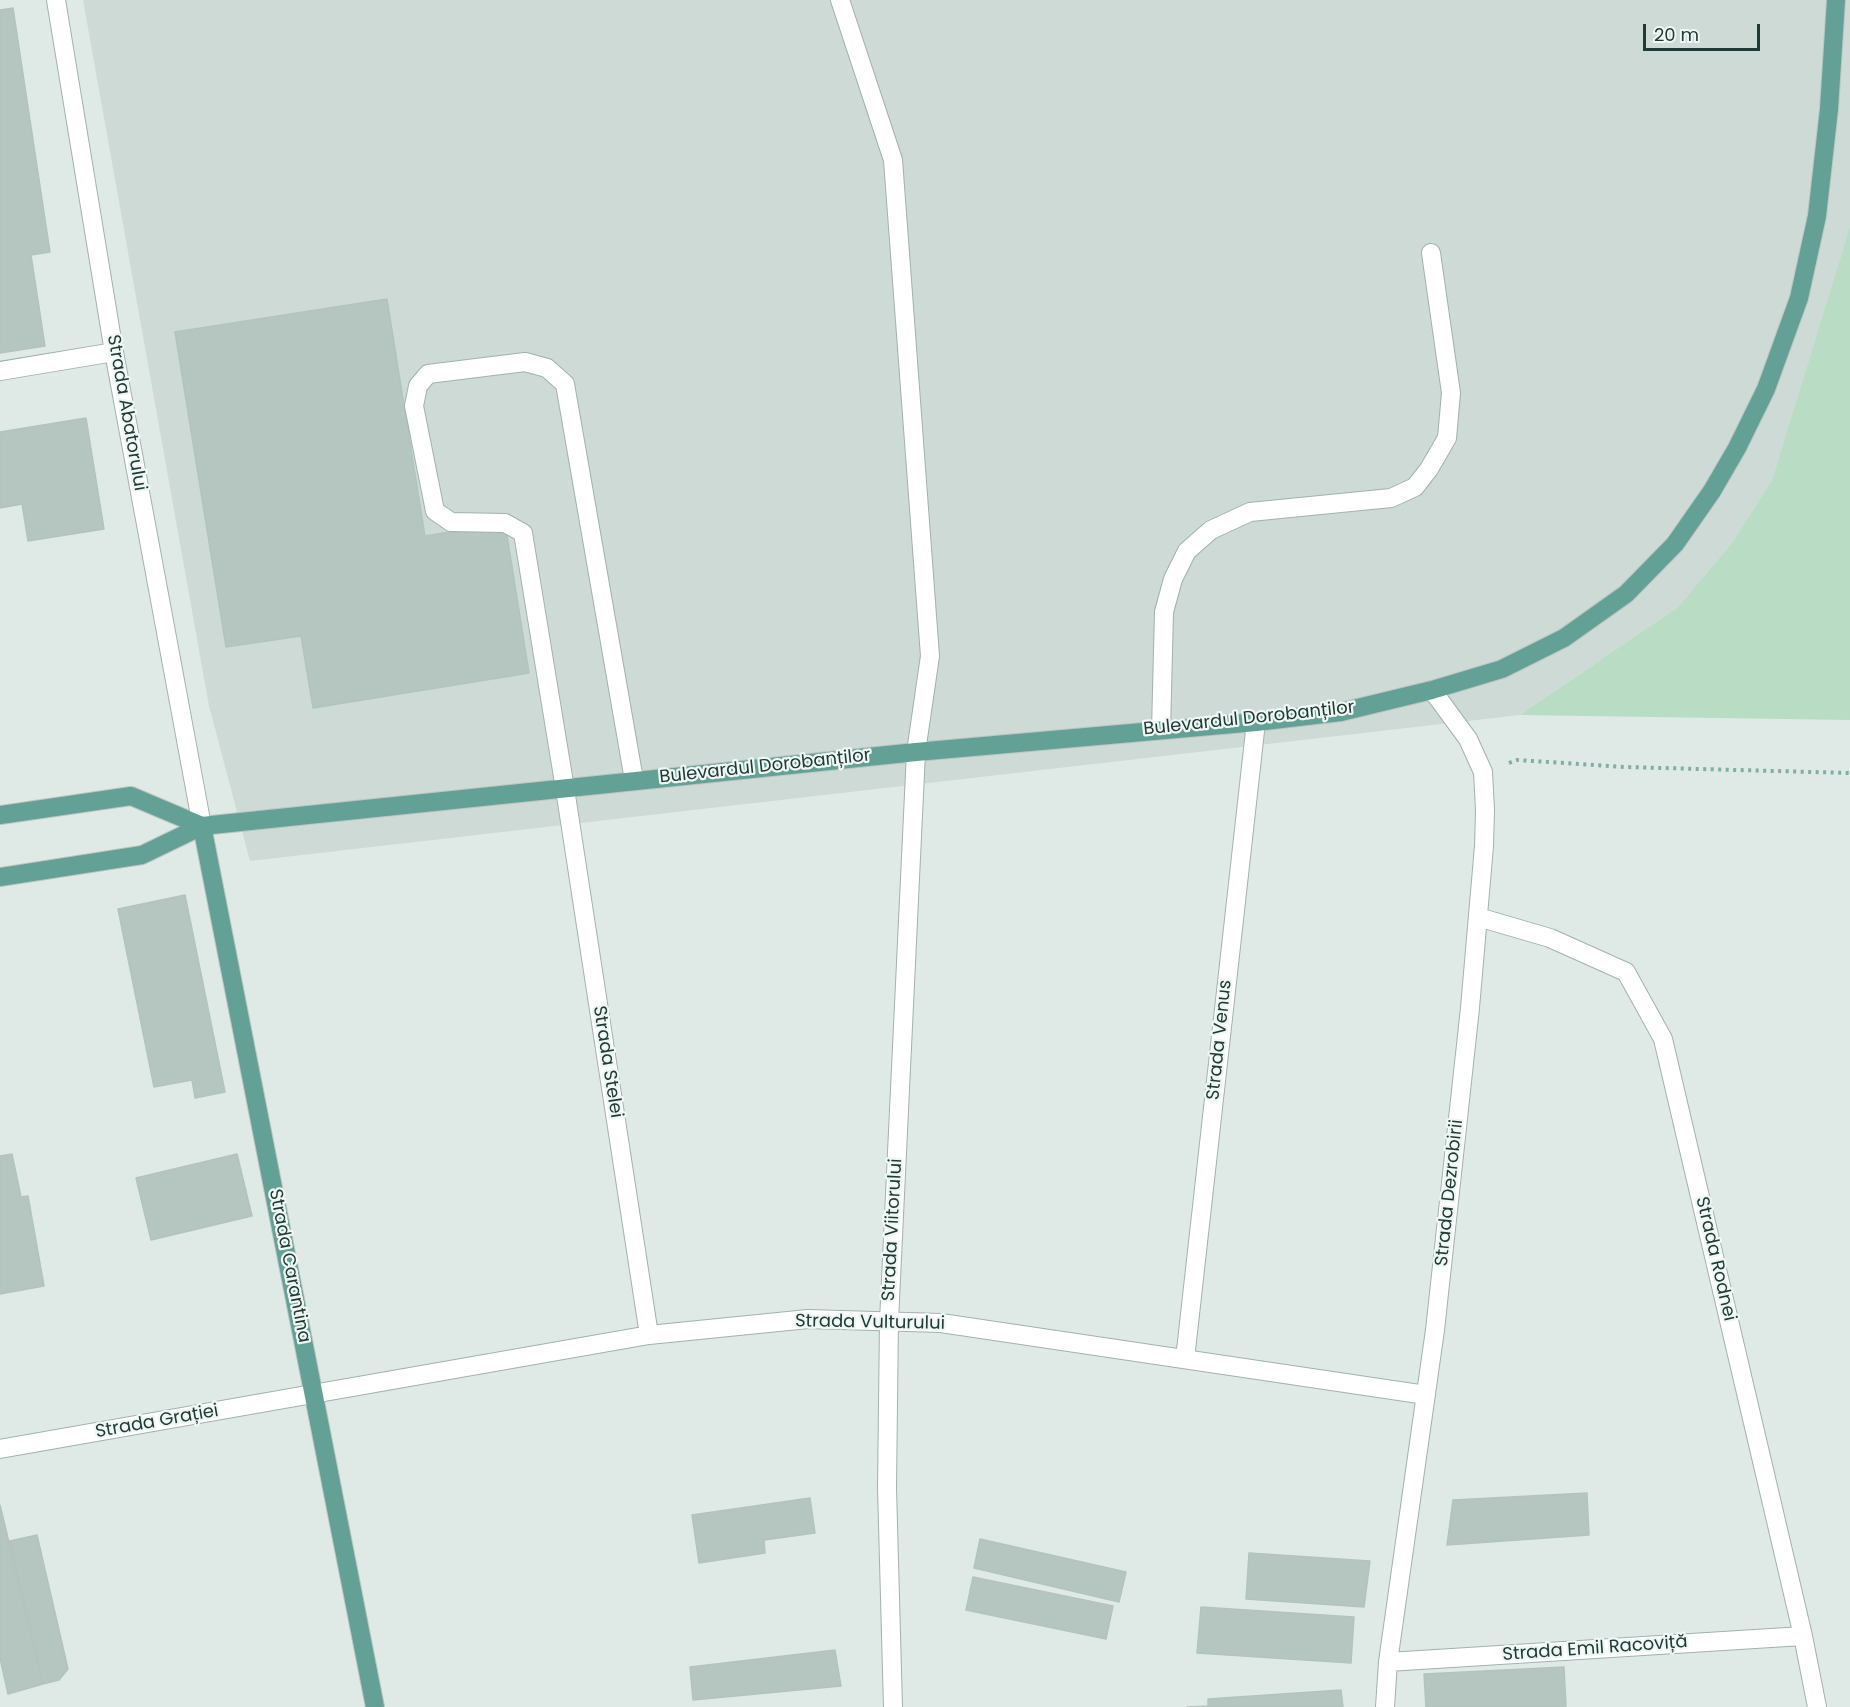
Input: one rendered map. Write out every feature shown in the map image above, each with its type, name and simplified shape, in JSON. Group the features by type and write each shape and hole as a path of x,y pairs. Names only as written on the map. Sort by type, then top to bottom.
{"main road":[{"name":"Bulevardul Dorobanților","path":"0,877 142,855 202,826 634,780 1256,722 1341,712 1432,690 1503,669 1564,638 1626,594 1674,544 1713,490 1767,389 1798,298 1817,216 1829,110 1836,0"},
{"name":"Bulevardul Dorobanților","path":"0,815 131,796 202,826"},
{"name":"Strada Carantina","path":"202,826 375,1707"}],"street":[{"name":"Strada Abatorului","path":"56,0 114,352 202,826"},
{"name":"Strada Viitorului","path":"840,0 893,160 930,656 916,752 888,1321 887,1488 893,1707"},
{"path":"1161,730 1164,612 1173,579 1187,551 1211,530 1250,512 1391,498 1415,487 1447,438 1451,393 1431,253"},
{"path":"0,371 114,352"},
{"name":"Strada Stelei","path":"634,780 565,384 547,368 525,362 428,374 418,386 414,406 435,511 451,522 505,523 522,533 565,789 649,1335"},
{"name":"Strada Dezrobirii","path":"1385,1707 1388,1662 1445,1245 1478,917 1485,810 1483,772 1468,739 1432,690"},
{"name":"Strada Venus","path":"1185,1359 1256,722"},
{"name":"Strada Rodnei","path":"1478,917 1550,938 1626,972 1663,1039 1803,1636 1816,1707"},
{"name":"Strada Vulturului","path":"314,1395 649,1335 808,1319 941,1323 1426,1395"},
{"name":"Strada Grației","path":"0,1449 314,1395"},
{"name":"Strada Emil Racoviță","path":"1388,1662 1803,1636"}],"path":[{"path":"1483,772 1517,760 1659,768 1850,773"}],"shaded area":[{"path":"83,0 1850,0 1850,226 1772,480 1732,543 1678,607 1520,715 250,861 209,706"}],"green space":[{"path":"1850,226 1850,720 1520,715 1678,607 1732,543 1772,480"}],"building":[{"path":"13,8 50,252 31,255 45,346 0,353 0,10"},
{"path":"387,299 425,536 505,523 529,673 313,708 301,636 226,647 175,332"},
{"path":"86,418 104,529 28,541 22,504 0,508 0,432"},
{"path":"185,895 225,1092 195,1098 192,1080 154,1087 118,909"},
{"path":"12,1154 21,1197 28,1196 44,1286 0,1294 0,1156"},
{"path":"237,1154 252,1216 151,1240 136,1178"},
{"path":"1587,1493 1589,1535 1447,1545 1453,1500"},
{"path":"810,1498 815,1533 764,1540 765,1553 699,1563 692,1515"},
{"path":"0,1505 43,1684 8,1694 0,1658"},
{"path":"37,1535 68,1669 59,1680 43,1684 10,1541"},
{"path":"980,1539 1126,1572 1119,1602 974,1568"},
{"path":"1249,1553 1370,1561 1364,1607 1246,1599"},
{"path":"973,1577 1113,1606 1106,1639 966,1610"},
{"path":"1201,1607 1354,1617 1351,1663 1197,1653"},
{"path":"835,1650 841,1686 693,1700 690,1667"},
{"path":"1564,1667 1566,1707 1426,1707 1424,1674"},
{"path":"1341,1690 1343,1707 1187,1707 1208,1706 1208,1699"}]}
